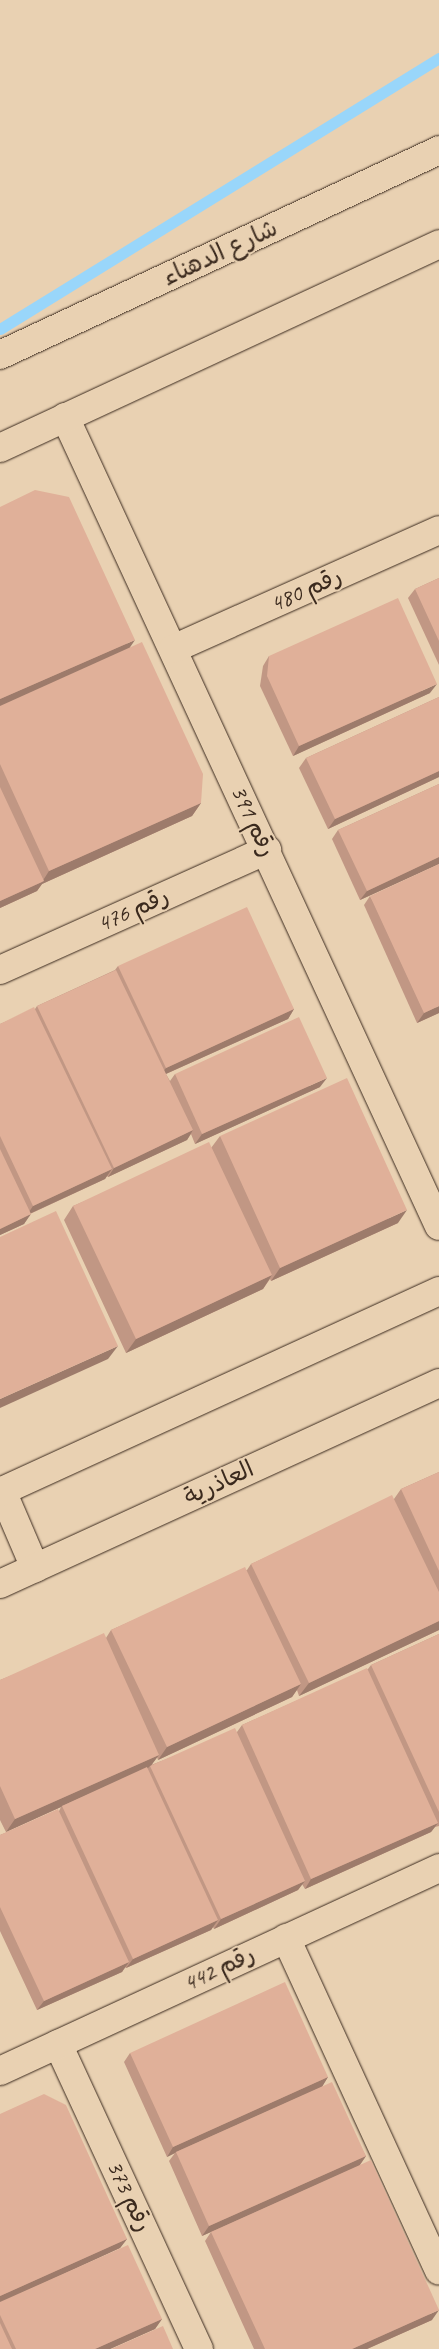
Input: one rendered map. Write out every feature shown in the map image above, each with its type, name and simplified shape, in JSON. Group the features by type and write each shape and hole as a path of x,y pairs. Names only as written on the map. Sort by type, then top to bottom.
{"street":[{"name":"شارع الدهناء","path":"0,355 439,150"},
{"path":"0,448 439,244"},
{"name":"رقم 391","path":"65,417 267,850 439,1226"},
{"name":"رقم 480","path":"173,649 439,530"},
{"name":"رقم 476","path":"0,970 267,850"},
{"path":"35,1568 1,1492 439,1291"},
{"name":"العاذرية","path":"0,1584 439,1382"},
{"name":"رقم 442","path":"0,2070 439,1868"},
{"path":"286,1938 439,2271"},
{"name":"رقم 373","path":"58,2044 199,2349"}],"building":[{"path":"35,490 69,497 135,640 0,699 0,507"},
{"path":"439,578 439,641 415,589"},
{"path":"398,598 437,684 299,746 267,676 269,656"},
{"path":"142,642 203,774 201,803 49,871 0,764 0,706"},
{"path":"439,697 439,771 335,819 306,758"},
{"path":"439,784 439,857 367,891 338,830"},
{"path":"0,787 44,881 0,901"},
{"path":"439,864 439,1006 424,1013 370,896"},
{"path":"247,907 294,1009 166,1068 118,966"},
{"path":"116,970 193,1130 114,1168 37,1006"},
{"path":"34,1007 112,1169 33,1206 0,1136 0,1024"},
{"path":"299,1017 327,1078 202,1134 175,1074"},
{"path":"347,1078 407,1210 280,1268 220,1136"},
{"path":"209,1142 272,1275 136,1339 73,1206"},
{"path":"0,1149 31,1214 0,1229"},
{"path":"56,1211 118,1346 0,1399 0,1237"},
{"path":"439,1472 439,1571 401,1489"},
{"path":"392,1495 439,1592 439,1621 309,1683 251,1564"},
{"path":"245,1567 301,1684 167,1747 111,1630"},
{"path":"104,1633 159,1755 15,1819 0,1786 0,1680"},
{"path":"439,1634 439,1812 371,1665"},
{"path":"367,1668 438,1823 311,1879 242,1725"},
{"path":"235,1728 305,1881 221,1919 150,1766"},
{"path":"147,1767 218,1920 133,1959 62,1806"},
{"path":"58,1809 129,1962 44,2001 0,1907 0,1835"},
{"path":"285,1982 328,2077 173,2147 130,2053"},
{"path":"332,2082 366,2156 209,2226 176,2152"},
{"path":"44,2094 66,2105 127,2239 0,2296 0,2114"},
{"path":"371,2160 439,2310 352,2349 265,2349 211,2232"},
{"path":"128,2245 162,2319 95,2349 16,2349 0,2315 0,2302"},
{"path":"0,2323 12,2349 0,2349"},
{"path":"163,2326 173,2349 111,2349"}],"waterway":[{"path":"0,329 439,58"}]}
